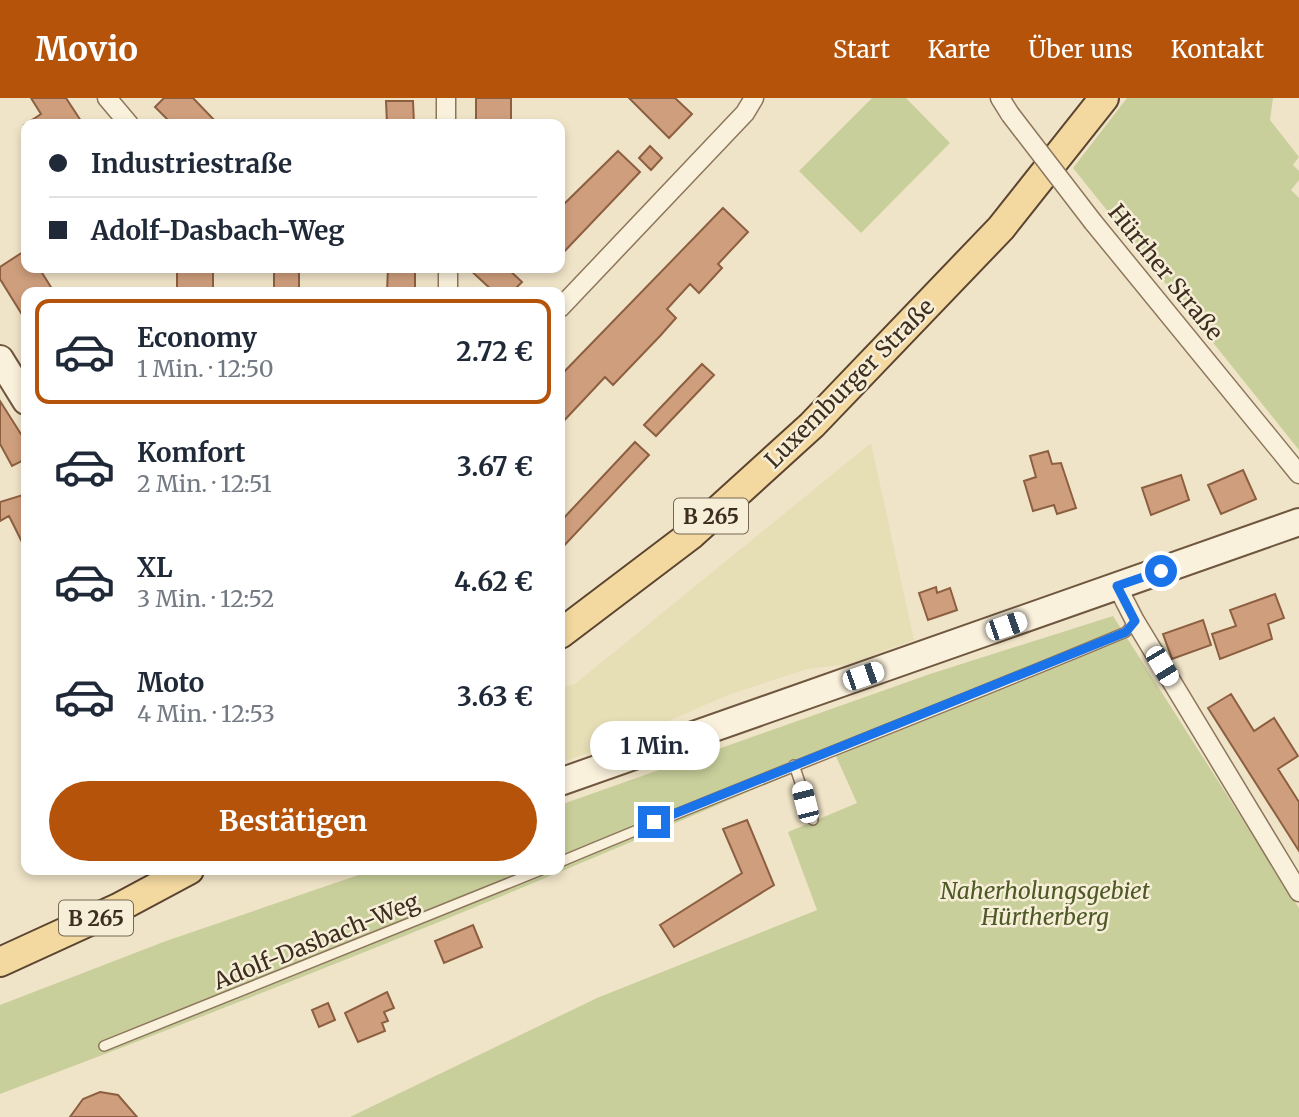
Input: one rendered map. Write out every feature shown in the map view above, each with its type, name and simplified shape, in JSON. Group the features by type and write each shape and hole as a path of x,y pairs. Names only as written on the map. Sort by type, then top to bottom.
{"main road":[{"name":"Luxemburger Straße","path":"565,630 692,534 812,425 1001,228 1104,98"},
{"path":"0,359 21,393"},
{"path":"565,781 1299,522"},
{"name":"B 265","path":"0,962 118,908 180,875"}],"street":[{"path":"107,98 126,119"},
{"path":"446,98 446,119"},
{"path":"565,303 745,113 754,98"},
{"name":"Hürther Straße","path":"1000,98 1093,222 1299,474"},
{"path":"1117,586 1135,621 1299,892"}],"lane":[{"path":"565,860 794,765 1010,681 1126,632 1135,621"},
{"path":"794,765 813,820"},
{"name":"Adolf-Dasbach-Weg","path":"104,1046 529,875"}],"shaded area":[{"path":"871,443 914,640 848,664 807,669 728,695 634,736 565,761 565,687 575,684"}],"green space":[{"path":"872,98 906,98 950,143 861,233 799,171"},
{"path":"1127,98 1273,98 1270,120 1299,157 1293,165 1299,171 1299,180 1291,190 1299,198 1299,450 1073,168"},
{"name":"Naherholungsgebiet Hürtherberg","path":"1113,616 1299,908 1299,1117 350,1117 597,998 817,910 788,832 857,803 835,754 565,869 565,803 930,674"},
{"name":"Naherholungsgebiet Hürtherberg","path":"358,875 551,875 420,930 0,1094 0,1005 166,941"}],"building":[{"path":"31,98 66,98 80,119 34,119 41,114"},
{"path":"164,98 193,98 213,119 167,119 155,107"},
{"path":"476,98 511,98 511,119 476,119"},
{"path":"629,98 675,98 692,114 669,138"},
{"path":"386,101 413,101 414,119 387,119"},
{"path":"650,146 662,158 651,170 639,158"},
{"path":"618,151 640,172 565,251 565,203"},
{"path":"723,208 748,232 718,264 722,268 699,293 690,284 667,309 676,318 613,385 605,377 565,420 565,371"},
{"path":"21,253 21,273 42,273 51,287 21,287 21,313 0,279 0,267"},
{"path":"177,273 213,273 213,287 177,287"},
{"path":"274,273 299,273 299,287 274,287"},
{"path":"388,273 415,273 415,287 387,287"},
{"path":"473,273 512,273 522,282 517,287 489,287"},
{"path":"702,364 714,375 656,436 644,425"},
{"path":"0,401 21,434 21,462 12,466 0,444"},
{"path":"635,442 649,455 565,545 565,517"},
{"path":"1048,451 1052,464 1061,463 1076,508 1057,514 1054,505 1033,511 1024,481 1036,477 1030,456"},
{"path":"1243,470 1256,499 1221,514 1208,485"},
{"path":"1181,475 1189,500 1151,515 1142,488"},
{"path":"21,496 21,540 9,516 0,521 0,502"},
{"path":"936,587 937,593 950,588 957,610 928,620 919,593"},
{"path":"1275,594 1284,618 1268,624 1272,639 1220,659 1212,634 1236,626 1230,610"},
{"path":"1203,620 1211,645 1172,659 1163,634"},
{"path":"1231,694 1254,731 1274,718 1298,756 1278,769 1299,802 1299,851 1208,708"},
{"path":"747,820 774,885 674,947 660,925 742,873 723,829"},
{"path":"473,925 482,947 444,963 435,941"},
{"path":"387,992 394,1008 384,1012 388,1021 382,1023 385,1031 358,1042 345,1013"},
{"path":"328,1003 335,1020 319,1027 312,1010"},
{"path":"100,1092 118,1095 137,1117 70,1117 83,1099"}],"route":[{"path":"654,822 1010,681 1126,632 1135,621 1117,586 1161,571"}]}
